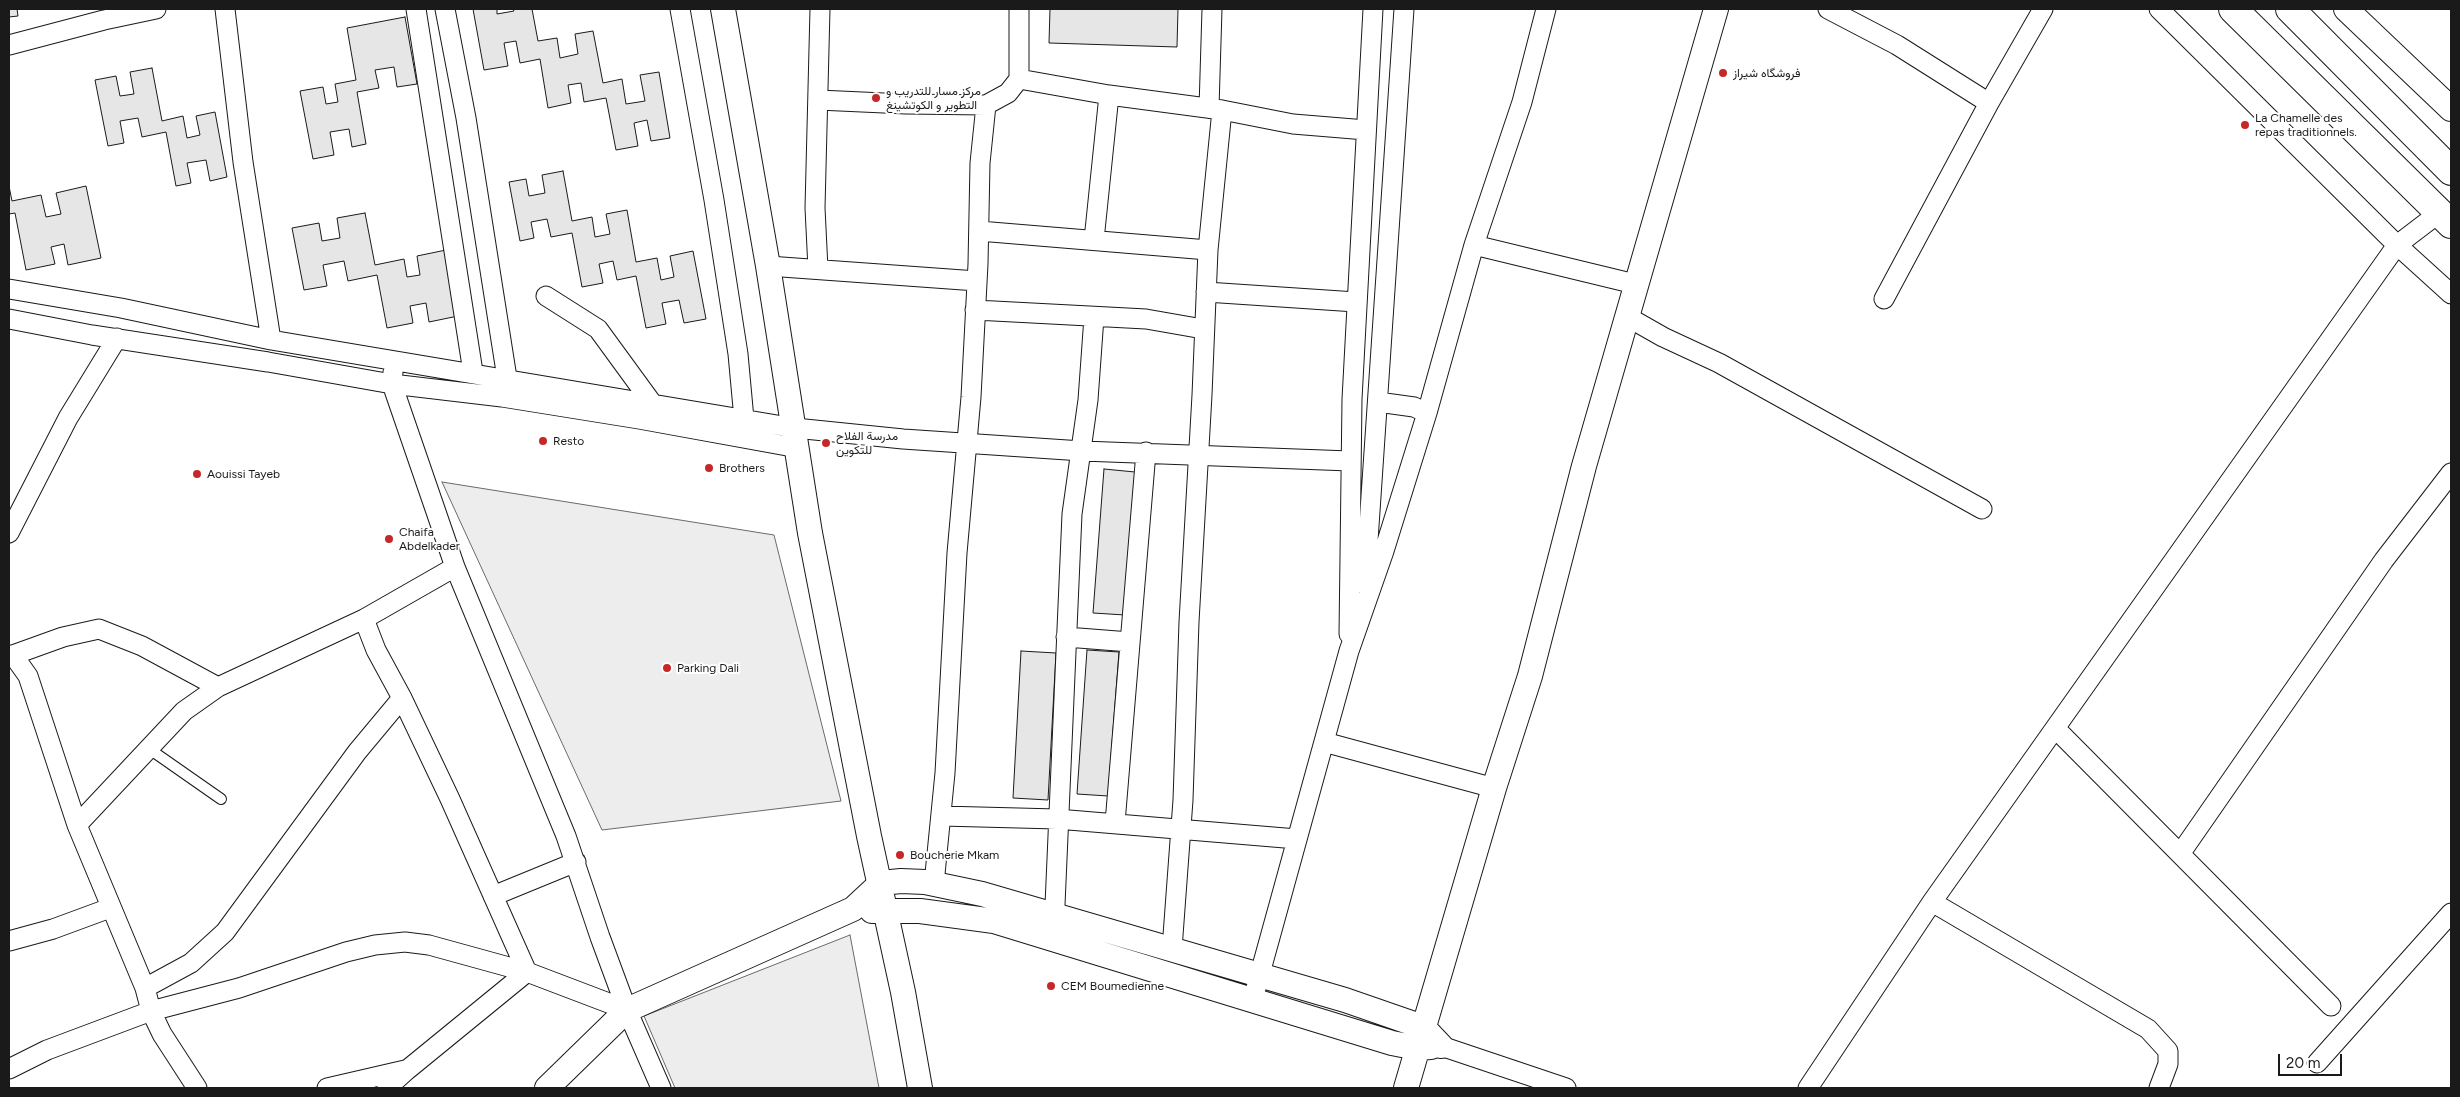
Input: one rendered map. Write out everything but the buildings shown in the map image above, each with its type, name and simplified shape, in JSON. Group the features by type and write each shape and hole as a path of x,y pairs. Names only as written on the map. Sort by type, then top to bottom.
{"highway":[{"path":"2232,9 2445,218"},
{"path":"2290,9 2451,171"}],"street":[{"path":"9,45 103,14 156,9"},
{"path":"225,9 243,162 271,340"},
{"path":"416,9 473,372"},
{"path":"445,9 466,118 507,378"},
{"path":"680,9 714,200 738,354 744,419"},
{"path":"723,9 768,266 782,366 796,438 810,533 870,836 887,912 920,1088"},
{"path":"818,269 815,208 820,9"},
{"path":"818,100 986,105 1008,93 1020,79 1019,9"},
{"path":"1172,949 1180,829 1197,454 1202,395 1203,329 1216,109 1212,9"},
{"path":"1349,651 1350,461 1356,302 1363,212 1373,9"},
{"path":"1363,611 1404,9"},
{"path":"1253,999 1349,651 1384,551 1427,412 1474,245 1522,102 1546,9"},
{"path":"1406,1088 1494,788 1530,676 1584,466 1635,284 1716,9"},
{"path":"1828,9 1897,45 1989,103"},
{"path":"1884,299 1989,103 2043,9"},
{"path":"2158,9 2396,245 2451,294"},
{"path":"2346,9 2451,109"},
{"path":"1020,79 1216,109 1293,124 1366,130"},
{"path":"1094,240 1109,94"},
{"path":"934,884 941,816 957,552 967,442 977,281 980,163 986,105"},
{"path":"1363,212 1390,214"},
{"path":"1808,1088 1932,902 2396,245 2445,218"},
{"path":"979,231 1208,250"},
{"path":"1474,245 1635,284"},
{"path":"768,266 977,281"},
{"path":"9,289 121,308 271,340 473,372 744,419 796,438"},
{"path":"1206,292 1356,302"},
{"path":"546,296 598,329 652,403 656,422"},
{"path":"975,310 1146,319 1203,329"},
{"path":"1626,316 1752,381 1982,508"},
{"path":"1053,940 1072,514 1088,400 1094,317"},
{"path":"9,319 392,384 502,397 656,422 796,438 903,439 1082,451 1350,461"},
{"path":"9,533 68,418 117,338"},
{"path":"393,359 392,384 455,567 576,862 600,937 627,1010 661,1088"},
{"path":"1378,402 1414,407 1427,412"},
{"path":"1115,823 1146,452"},
{"path":"2180,854 2384,560 2451,473"},
{"path":"77,825 184,711 218,687 364,619 455,567"},
{"path":"364,619 376,650 402,698 527,972"},
{"path":"197,1088 162,1034 151,1011 145,988 110,908 77,825 28,676 11,655 63,637 99,629 142,646 218,687"},
{"path":"1066,637 1130,642"},
{"path":"145,988 191,964 225,932 357,752 402,698"},
{"path":"2055,728 2331,1006"},
{"path":"1324,742 1494,788"},
{"path":"941,816 1057,819 1297,839"},
{"path":"493,896 576,862"},
{"path":"548,1088 627,1010 852,909 881,882 901,881 934,884 982,894 1345,1000 1420,1038 1566,1088"},
{"path":"1932,902 2148,1029 2168,1051 2166,1071 2159,1088"},
{"path":"9,941 53,929 110,908"},
{"path":"852,909 887,912 920,911 994,921 1392,1043 1420,1038"},
{"path":"2317,1063 2451,913"},
{"path":"9,1069 47,1050 151,1011 239,988 346,952 382,944 405,942 429,944 527,972 627,1010"},
{"path":"387,1088 527,972"},
{"path":"327,1088 407,1070"}],"lane":[{"path":"148,748 221,799"}],"shaded area":[{"name":"Parking Dali","path":"442,482 774,535 841,801 602,830"},
{"path":"850,935 879,1088 675,1088 644,1016"}],"place":[{"name":"فروشگاه شيراز","path":"1723,73"},
{"name":"مركز مسار للتدريب و التطوير و الكوتشينغ","path":"876,98"},
{"name":"La Chamelle des repas traditionnels.","path":"2245,125"},
{"name":"Resto","path":"543,441"},
{"name":"مدرسة الفلاح للتكوين","path":"826,443"},
{"name":"Brothers","path":"709,468"},
{"name":"Aouissi Tayeb","path":"197,474"},
{"name":"Chaifa Abdelkader","path":"389,539"},
{"name":"Parking Dali","path":"667,668"},
{"name":"Boucherie Mkam","path":"900,855"},
{"name":"CEM Boumedienne","path":"1051,986"}]}
